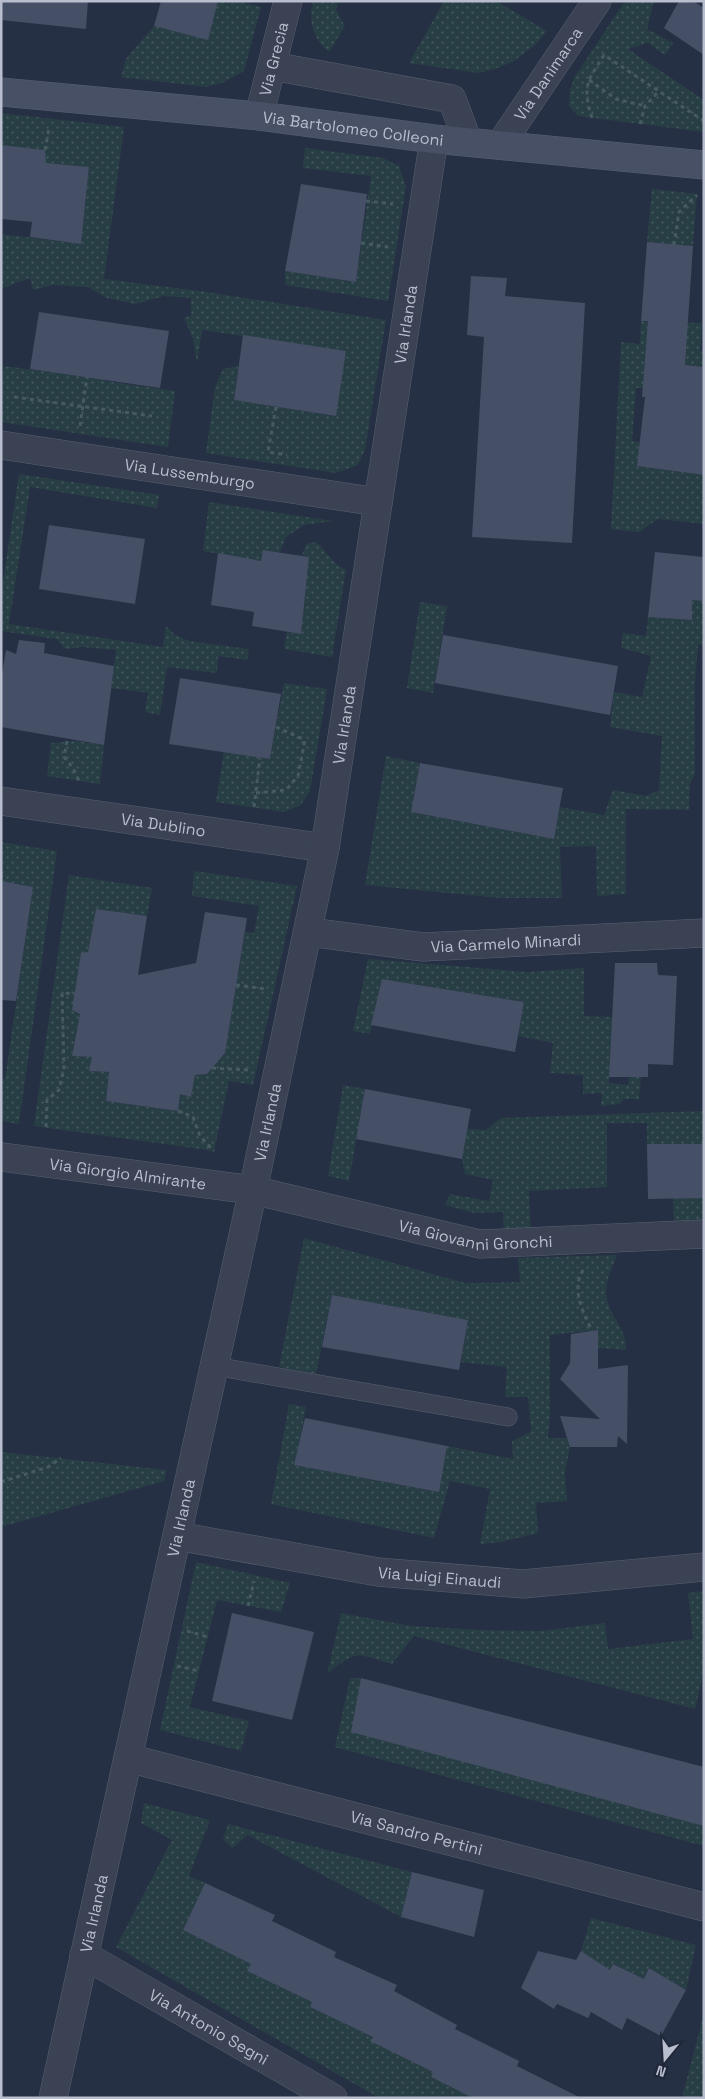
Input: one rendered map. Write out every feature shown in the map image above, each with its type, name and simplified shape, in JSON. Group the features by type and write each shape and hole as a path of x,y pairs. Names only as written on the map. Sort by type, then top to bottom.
{"main road":[{"name":"Via Bartolomeo Colleoni","path":"1,92 259,116 434,139 704,165"}],"street":[{"name":"Via Grecia","path":"259,116 288,1"},
{"name":"Via Danimarca","path":"500,145 597,1"},
{"path":"272,66 452,100 468,142"},
{"name":"Via Irlanda","path":"53,2098 309,932 325,848 434,139"},
{"name":"Via Lussemburgo","path":"1,445 378,502"},
{"name":"Via Dublino","path":"1,801 325,848"},
{"name":"Via Carmelo Minardi","path":"309,932 423,947 704,933"},
{"name":"Via Giorgio Almirante","path":"1,1157 253,1190"},
{"name":"Via Giovanni Gronchi","path":"253,1190 480,1244 704,1234"},
{"name":"Via Luigi Einaudi","path":"177,1536 378,1572 523,1584 704,1567"},
{"name":"Via Sandro Pertini","path":"128,1758 704,1907"},
{"name":"Via Antonio Segni","path":"84,1955 333,2098"}],"lane":[{"path":"214,1366 508,1417"}],"path":[{"path":"592,118 585,97 589,80 604,55 704,121"},
{"path":"589,80 616,99 646,106"},
{"path":"640,124 646,106 659,91"},
{"path":"45,150 48,128 57,130"},
{"path":"674,245 679,212 697,194"},
{"path":"366,201 394,204"},
{"path":"361,243 396,248"},
{"path":"79,434 87,377"},
{"path":"14,396 152,416"},
{"path":"276,407 268,452 295,456"},
{"path":"276,727 311,743"},
{"path":"256,793 286,790 298,776 305,740"},
{"path":"68,741 64,758 73,768 80,781"},
{"path":"254,808 260,758"},
{"path":"1,873 3,882"},
{"path":"236,985 274,990"},
{"path":"46,1127 47,1100 60,1090 64,1068 62,993 75,994"},
{"path":"212,1068 256,1071"},
{"path":"178,1112 193,1117 200,1136 214,1150"},
{"path":"584,1268 580,1274 577,1293 592,1331"},
{"path":"1,1482 48,1468 61,1458"},
{"path":"248,1606 255,1575"},
{"path":"182,1630 208,1637"},
{"path":"174,1666 199,1671"}],"shaded area":[{"path":"218,1 237,1 261,7 244,71 224,82 206,87 121,77 126,59 154,26 207,39"},
{"path":"313,1 338,1 336,10 345,26 329,52 319,41 313,29 311,16"},
{"path":"444,1 496,1 547,31 535,45 514,61 495,69 478,73 409,63"},
{"path":"625,1 654,1 647,29 673,43 665,55 648,43 628,49 704,100 704,132 578,116 569,106 570,90 574,78"},
{"path":"1,113 124,127 104,279 207,292 386,320 365,450 358,465 336,473 206,453 215,387 223,369 238,366 234,400 335,416 346,351 202,330 197,363 193,339 184,318 191,316 191,298 164,296 135,304 107,298 88,287 52,285 33,290 30,278 1,289 1,234 81,244 89,167 46,163 1,145"},
{"path":"305,148 383,158 399,166 406,186 388,301 285,285 285,271 356,282 371,176 303,168"},
{"path":"652,189 697,194 693,246 647,242"},
{"path":"641,321 702,323 700,351 704,352 704,367 645,360 643,388 636,388 632,441 640,442 637,466 704,475 704,524 658,519 639,532 611,529 621,342 640,344"},
{"path":"107,363 105,381 175,391 168,447 1,422 1,387 4,366 87,377"},
{"path":"19,474 159,495 157,508 30,487 9,624 163,647 166,626 175,635 189,641 249,649 247,660 218,656 217,673 167,667 160,715 145,712 148,693 111,688 116,650 82,647 65,649 57,639 1,631 1,595"},
{"path":"209,502 333,521 304,525 286,537 280,552 263,550 261,561 203,551"},
{"path":"316,542 336,564 346,570 332,657 284,649 287,632 301,634 309,557 302,555 306,544"},
{"path":"692,600 704,601 704,645 698,645 695,684 695,774 690,784 689,810 626,809 626,894 597,896 596,846 560,847 562,898 500,898 365,885 386,756 420,763 411,812 554,839 560,807 604,815 613,790 646,796 659,790 662,736 610,727 614,692 642,697 651,656 621,648 623,633 646,636 648,617 692,620"},
{"path":"420,602 447,606 433,693 407,688"},
{"path":"284,683 327,689 310,791 301,805 284,812 216,802 224,751 270,759"},
{"path":"76,741 104,745 100,784 47,776 51,743"},
{"path":"1,842 57,851 19,1124 1,1121 1,1079 5,1079 33,887 1,881"},
{"path":"194,871 297,886 253,1085 229,1081 214,1151 34,1126 69,875 152,888 147,916 96,909 88,952 72,1010 80,1014 72,1056 92,1057 90,1071 109,1072 106,1101 178,1111 180,1094 191,1097 195,1075 207,1074 215,1056 224,1056 245,932 254,933 259,906 192,896"},
{"path":"368,959 528,972 584,968 584,1016 612,1017 609,1083 628,1085 629,1077 641,1077 639,1099 624,1099 620,1104 601,1106 602,1093 583,1094 583,1075 550,1073 553,1043 518,1036 524,1002 383,979 370,1034 353,1031"},
{"path":"343,1085 365,1089 349,1181 328,1176"},
{"path":"704,1092 704,1144 647,1144 647,1123 607,1123 607,1187 529,1191 531,1232 504,1233 503,1212 474,1213 445,1205 450,1194 489,1201 493,1180 465,1174 462,1159 467,1129 486,1130 501,1118 703,1111"},
{"path":"673,1198 704,1198 704,1227 674,1228"},
{"path":"304,1238 465,1283 520,1282 518,1258 617,1255 609,1277 606,1295 609,1307 624,1335 626,1350 598,1348 598,1330 550,1335 550,1416 548,1438 567,1438 570,1447 565,1473 567,1501 536,1503 538,1533 501,1542 480,1544 490,1489 450,1481 434,1538 271,1504 289,1404 306,1407 295,1465 438,1492 447,1446 513,1459 512,1441 531,1432 528,1397 505,1397 507,1367 461,1362 468,1320 332,1295 316,1374 279,1367"},
{"path":"1,1452 167,1470 164,1481 1,1527"},
{"path":"196,1562 290,1583 281,1612 217,1600 190,1707 249,1721 241,1751 160,1730"},
{"path":"704,1591 704,1671 695,1709 414,1636 392,1664 371,1657 358,1656 345,1660 327,1674 341,1613 411,1626 482,1630 541,1631 605,1623 608,1649 693,1639 688,1593"},
{"path":"350,1678 361,1678 704,1826 704,1846 335,1747"},
{"path":"144,1803 210,1820 189,1876 205,1883 183,1930 251,1964 248,1971 312,2002 310,2007 373,2037 371,2041 433,2072 431,2077 473,2098 379,2098 116,1947 172,1840 141,1823"},
{"path":"228,1824 412,1872 401,1917 248,1835 232,1848 223,1839"},
{"path":"591,1918 696,1945 686,1990 649,1968 644,1979 614,1964 610,1970 581,1951"},
{"path":"704,2013 704,2098 682,2098"}],"building":[{"path":"1,1 88,1 86,29 1,20"},
{"path":"161,1 218,1 208,40 154,26"},
{"path":"679,1 693,1 704,8 704,55 664,28"},
{"path":"1,145 45,150 46,163 89,167 81,244 30,237 32,222 1,219"},
{"path":"301,184 367,194 356,282 285,271"},
{"path":"647,242 693,246 685,365 704,367 704,475 637,466 645,397 642,397 648,321 641,321"},
{"path":"471,276 507,278 505,296 585,303 572,543 472,537 484,337 467,335"},
{"path":"39,312 169,331 160,388 30,369"},
{"path":"243,335 346,351 336,416 234,400"},
{"path":"49,525 145,539 135,604 39,589"},
{"path":"263,550 309,557 301,634 252,626 254,612 211,605 218,553 261,561"},
{"path":"655,552 704,557 704,601 692,600 692,620 648,617"},
{"path":"443,635 618,666 610,715 435,683"},
{"path":"19,640 45,643 44,653 114,666 104,745 1,727 1,680 6,650 16,654"},
{"path":"180,678 281,694 270,759 169,744"},
{"path":"420,763 563,788 554,839 411,812"},
{"path":"1,881 33,887 16,1001 1,1000"},
{"path":"96,909 147,916 138,975 196,963 205,912 247,918 225,1053 207,1074 195,1075 191,1097 180,1094 178,1111 106,1101 109,1072 89,1071 92,1057 72,1056 80,1014 72,1010 81,953 88,952"},
{"path":"615,963 657,963 658,975 677,976 673,1065 648,1064 648,1077 609,1077"},
{"path":"382,979 524,1002 515,1052 371,1025"},
{"path":"365,1089 471,1109 462,1159 356,1139"},
{"path":"647,1144 704,1144 704,1198 648,1199"},
{"path":"332,1295 468,1320 459,1370 322,1347"},
{"path":"598,1330 598,1369 628,1365 627,1444 618,1436 617,1447 570,1447 560,1416 600,1419 560,1379 570,1363 571,1334"},
{"path":"305,1418 447,1446 439,1492 294,1465"},
{"path":"232,1613 314,1632 292,1720 212,1701"},
{"path":"361,1678 704,1767 704,1826 351,1732"},
{"path":"412,1872 484,1890 474,1937 401,1917"},
{"path":"205,1883 275,1915 272,1921 336,1952 334,1957 397,1985 394,1991 457,2025 455,2029 519,2061 517,2066 581,2098 473,2098 431,2077 433,2072 370,2041 373,2037 310,2007 312,2002 247,1971 251,1964 183,1930"},
{"path":"538,1951 576,1960 581,1951 610,1970 613,1964 644,1979 649,1968 686,1990 661,2036 627,2018 622,2030 591,2012 588,2018 557,2004 554,2009 521,1988"}]}
